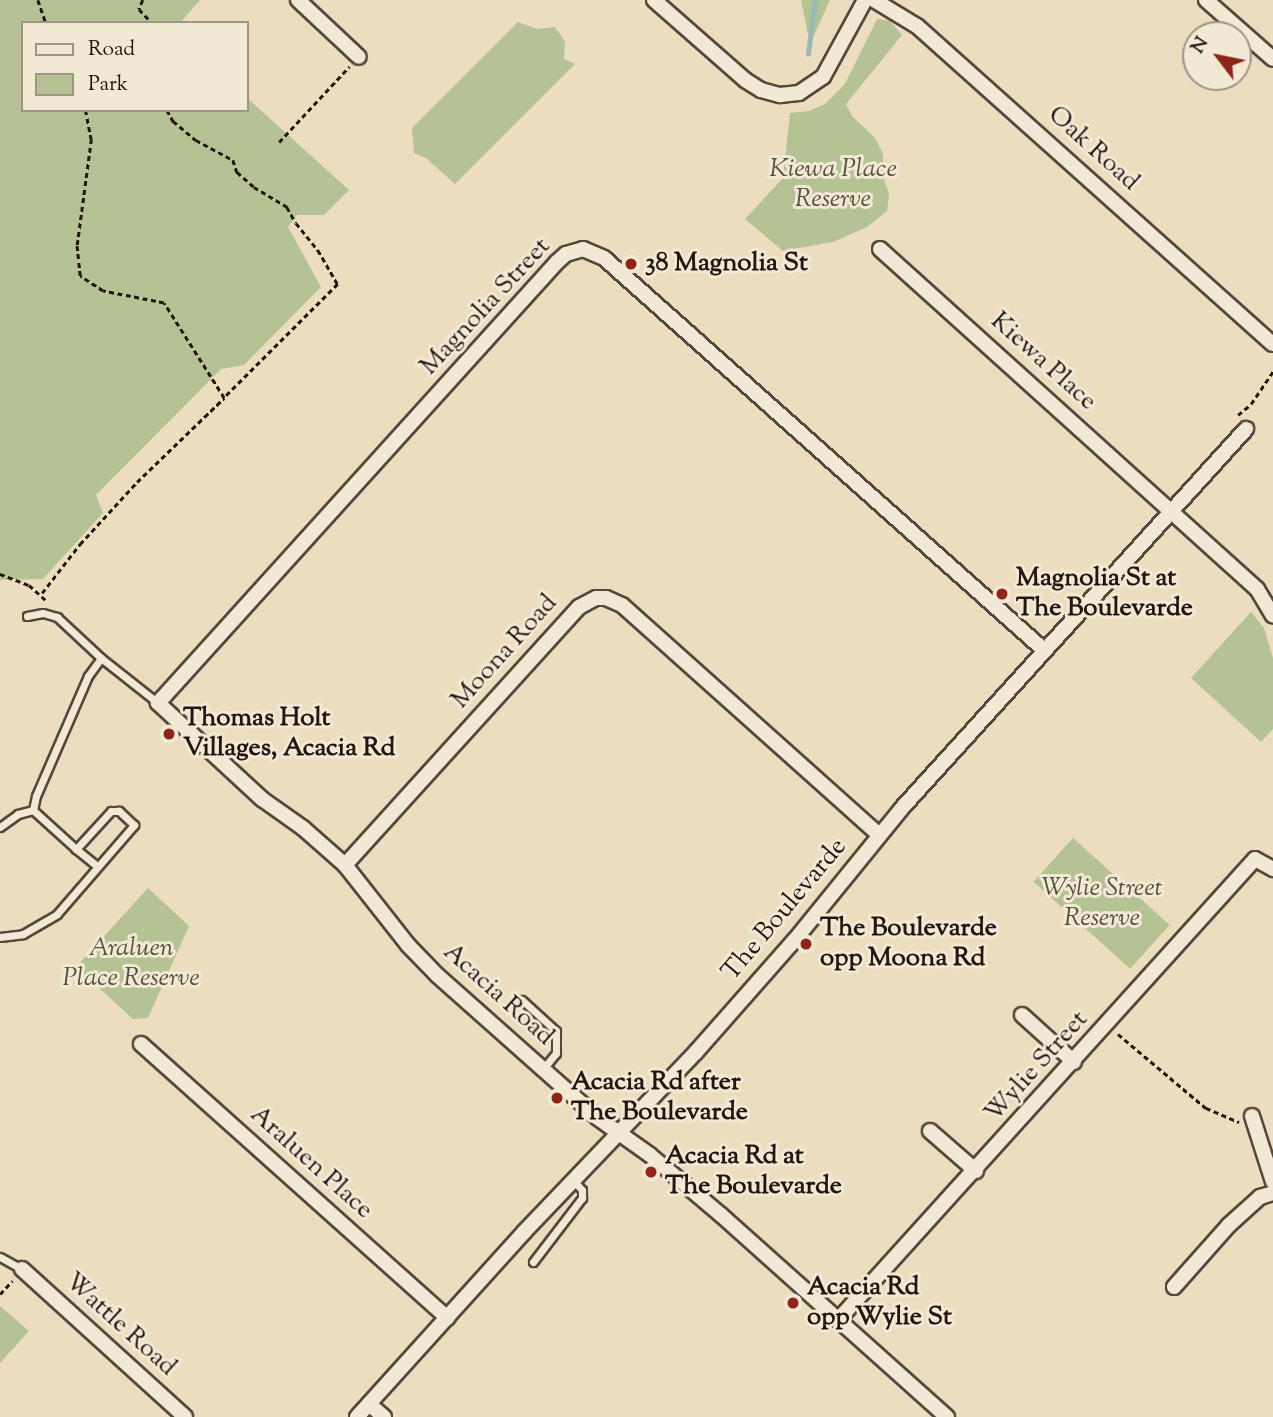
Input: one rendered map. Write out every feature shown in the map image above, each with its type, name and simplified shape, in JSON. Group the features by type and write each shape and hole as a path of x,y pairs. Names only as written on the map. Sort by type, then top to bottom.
{"street":[{"path":"298,0 359,57"},
{"path":"654,0 745,80 761,90 780,95 799,93 823,77 865,0"},
{"name":"Oak Road","path":"873,0 917,26 1273,344"},
{"path":"1206,0 1273,58"},
{"name":"Magnolia Street","path":"158,704 556,262 566,254 583,249 604,258 1044,650"},
{"name":"Kiewa Place","path":"880,249 1257,589 1273,616"},
{"name":"The Boulevarde","path":"357,1417 754,987 879,835 1246,429"},
{"name":"Moona Road","path":"345,865 579,607 596,598 614,600 622,605 879,835"},
{"name":"Acacia Road","path":"158,704 262,799 303,828 345,865 427,965 543,1069 686,1185 947,1417"},
{"name":"Wylie Street","path":"839,1319 976,1171 1255,859 1273,869"},
{"path":"1022,1015 1074,1062"},
{"name":"Araluen Place","path":"141,1044 447,1318"},
{"path":"1254,1122 1273,1182"},
{"path":"930,1131 976,1171"},
{"path":"1174,1287 1229,1225 1260,1197 1273,1193"},
{"name":"Wattle Road","path":"22,1269 185,1417"},
{"path":"369,1404 384,1417"}],"lane":[{"path":"26,616 44,612 57,617 101,658 158,704"},
{"path":"33,810 36,796 88,676 101,658"},
{"path":"0,827 18,814 33,810"},
{"path":"33,810 97,866"},
{"path":"0,937 23,934 49,920 134,825 119,811 111,811 76,849"},
{"path":"522,1000 556,1031 556,1054 543,1069"},
{"path":"533,1262 582,1198 582,1190 573,1180"},
{"path":"0,1257 22,1269"}],"path":[{"path":"38,0 45,21"},
{"path":"143,0 139,9 150,21"},
{"path":"279,142 359,57"},
{"path":"85,112 91,140 76,245 80,276 103,291 164,303 224,398"},
{"path":"42,593 80,544 137,482 338,284 318,250 287,207 254,187 237,172 233,160 196,140 173,121 168,112"},
{"path":"1246,429 1234,419 1251,404 1273,371"},
{"path":"0,574 42,593 57,617"},
{"path":"1107,1026 1206,1108 1254,1122"},
{"path":"0,1294 22,1269"}],"green space":[{"path":"0,0 200,0 182,21 21,21 21,112 248,112 248,99 349,190 324,215 297,215 288,227 321,287 244,365 221,369 96,495 103,513 43,579 0,580"},
{"path":"801,0 830,0 810,44"},
{"name":"Kiewa Place Reserve","path":"877,19 890,21 902,35 846,104 852,116 875,138 883,154 884,179 889,194 887,211 867,227 833,242 783,251 745,219 783,178 790,113 809,111 825,104 845,84"},
{"path":"518,22 537,29 555,27 565,42 564,59 575,64 455,184 426,158 414,153 412,128"},
{"path":"1251,612 1264,628 1273,658 1273,729 1261,742 1191,678"},
{"name":"Wylie Street Reserve","path":"1073,838 1170,925 1130,969 1034,882"},
{"name":"Araluen Place Reserve","path":"148,888 189,926 148,1018 133,1019 76,967"},
{"path":"0,1306 29,1331 0,1363"}],"waterway":[{"path":"808,54 815,0"}],"place":[{"name":"38 Magnolia St","path":"631,264"},
{"name":"Magnolia St at The Boulevarde","path":"1002,594"},
{"name":"Thomas Holt Villages, Acacia Rd","path":"169,734"},
{"name":"The Boulevarde opp Moona Rd","path":"806,944"},
{"name":"Acacia Rd after The Boulevarde","path":"557,1098"},
{"name":"Acacia Rd at The Boulevarde","path":"651,1172"},
{"name":"Acacia Rd opp Wylie St","path":"793,1303"}]}
